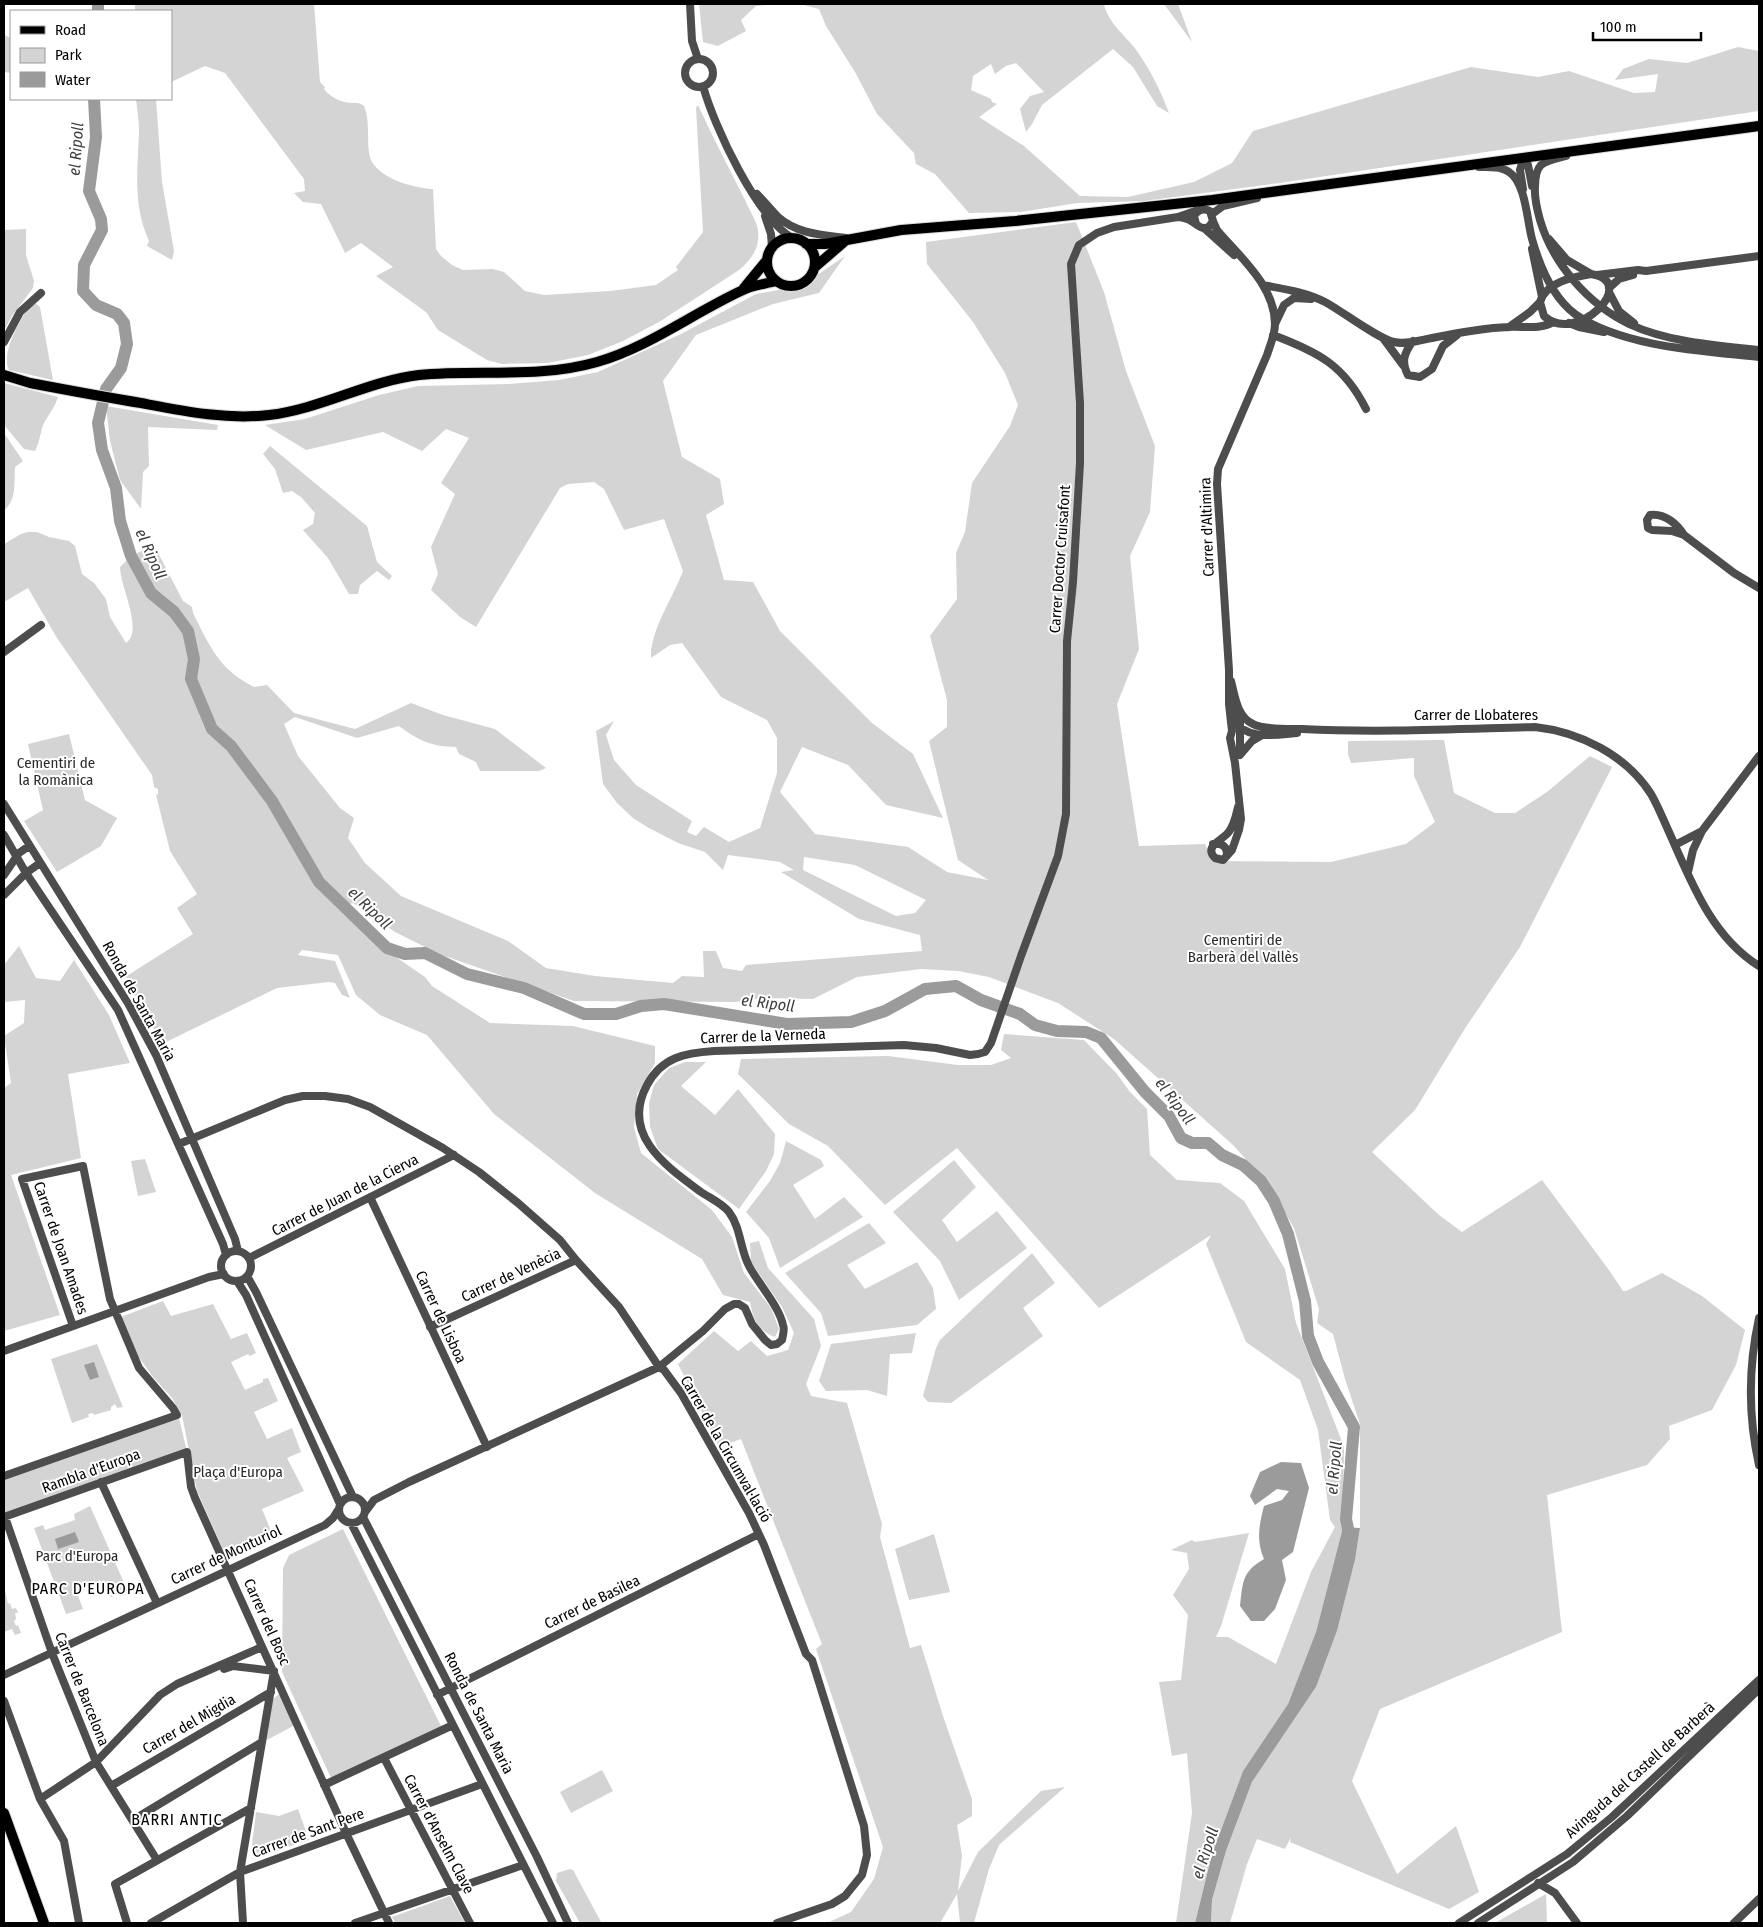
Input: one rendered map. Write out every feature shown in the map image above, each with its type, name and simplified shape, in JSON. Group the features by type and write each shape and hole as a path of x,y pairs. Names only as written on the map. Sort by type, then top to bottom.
{"main road":[{"path":"806,244 826,244 901,230 1075,215 1299,188 1759,126"},
{"path":"744,289 767,260 772,248 783,240 794,239 806,244 812,250 815,268 812,275 800,285 784,285 771,276 767,260"},
{"path":"815,268 849,239"},
{"path":"4,375 30,384 214,415 269,415 306,407 410,376 460,373 520,373 578,367 599,362 628,351 744,289 776,281"},
{"path":"4,1813 44,1923"}],"street":[{"path":"690,4 692,41 698,59"},
{"path":"698,59 707,62 713,71 709,82 703,86 694,86 685,77 684,73 687,64 698,59"},
{"path":"703,86 713,118 762,210 771,234 772,248"},
{"path":"1534,195 1537,173 1542,165 1587,149"},
{"path":"1524,157 1528,165 1544,232 1553,253 1572,278 1603,306 1625,322 1655,333 1712,348"},
{"path":"1524,157 1520,170 1532,239 1552,287 1565,305 1583,319 1610,332"},
{"path":"1458,166 1495,168 1508,171 1516,180 1523,196"},
{"path":"746,181 779,217 790,225 804,231 849,239"},
{"path":"1178,217 1188,219 1200,226 1210,226 1212,217 1223,206 1299,188"},
{"path":"1200,226 1194,216 1201,209 1207,210 1212,217"},
{"name":"Carrer Doctor Cruisafont","path":"1016,974 1058,856 1066,814 1067,641 1073,582 1080,463 1080,403 1071,264 1079,245 1097,233 1114,228 1178,217 1201,209"},
{"path":"762,210 780,230 794,239"},
{"name":"Carrer d'Altimira","path":"1212,217 1217,230 1263,284 1270,300 1275,324 1267,354 1218,469 1217,501 1231,716 1237,728 1231,750 1235,763 1240,819 1240,830 1232,850 1227,855"},
{"name":"Carrer d'Altimira","path":"1200,226 1251,269"},
{"path":"1544,232 1567,260 1604,280 1619,310 1636,327"},
{"path":"1532,239 1532,253 1544,316 1553,322 1569,323 1583,328 1610,332 1652,343 1759,353"},
{"path":"1509,326 1530,312 1552,287 1572,278 1638,270 1646,271 1759,256"},
{"path":"1569,323 1583,319 1603,306 1608,298 1609,290 1619,279 1638,275 1646,271"},
{"path":"1263,284 1324,301 1383,338 1394,342 1413,342 1463,332 1509,326 1521,328 1545,326 1553,322"},
{"path":"4,342 20,312 41,293"},
{"path":"1270,300 1277,294 1294,294"},
{"path":"1275,324 1284,306 1294,294"},
{"path":"1383,338 1408,375 1420,378 1432,369 1443,346 1451,338 1463,332"},
{"path":"1273,335 1308,348 1336,368 1357,392 1366,409"},
{"path":"1403,365 1406,351 1413,342"},
{"path":"1684,535 1734,573 1759,588"},
{"path":"4,652 41,625"},
{"name":"Carrer d'Altimira","path":"1229,670 1234,694 1243,717 1251,728"},
{"name":"Carrer d'Altimira","path":"1234,694 1240,754"},
{"name":"Carrer de Llobateres","path":"1251,728 1313,730 1535,727 1561,732 1595,744 1633,772 1653,797 1713,922 1742,953 1759,966"},
{"path":"1237,728 1251,728"},
{"name":"Carrer de Llobateres","path":"1251,728 1262,735 1313,730"},
{"name":"Carrer d'Altimira","path":"1235,763 1240,754 1252,741 1262,735"},
{"path":"1688,872 1696,842 1702,831 1759,756"},
{"name":"Ronda de Santa Maria","path":"4,804 28,846 129,1005 156,1055 193,1138 238,1251"},
{"name":"Carrer d'Altimira","path":"1213,844 1228,833 1235,821 1238,807"},
{"path":"1675,845 1702,831"},
{"name":"Ronda de Santa Maria","path":"4,835 26,873 118,1010 179,1144 223,1244 226,1255"},
{"path":"1213,844 1224,846 1227,850 1227,855 1223,860 1215,858 1211,853 1213,844"},
{"path":"4,875 17,856 28,846"},
{"path":"4,895 26,873 40,863"},
{"name":"Carrer de la Verneda","path":"660,1367 703,1331 725,1309 734,1304 739,1304 745,1308 752,1324 771,1345 777,1344 782,1340 784,1324 749,1266 743,1252 738,1231 727,1210 665,1164 652,1151 643,1134 640,1124 640,1106 645,1089 657,1071 673,1059 688,1053 714,1050 904,1045 936,1048 970,1055 978,1054 985,1052 992,1043 1016,974"},
{"name":"Carrer de la Circumval·lació","path":"179,1144 285,1100 303,1096 348,1099 370,1107 454,1155 518,1203 560,1240 619,1307 680,1393 740,1496 759,1534 806,1654 812,1660 818,1676 864,1826 867,1855 862,1874 845,1896 832,1904 777,1923"},
{"name":"Carrer de Juan de la Cierva","path":"249,1258 454,1155"},
{"name":"Carrer de Joan Amades","path":"73,1326 22,1179 83,1166 114,1311"},
{"name":"Carrer de Lisboa","path":"370,1198 487,1448"},
{"path":"209,1276 222,1263 226,1255 232,1252 238,1251 249,1258 251,1266 248,1276 356,1498 364,1505 364,1515"},
{"name":"Carrer de Venècia","path":"430,1327 576,1260"},
{"path":"222,1263 222,1270 229,1279 238,1281 248,1276"},
{"path":"4,1351 209,1276 224,1274"},
{"path":"238,1281 262,1331 339,1507 340,1516 349,1523 356,1523 374,1500"},
{"name":"Rambla d'Europa","path":"4,1476 177,1415 139,1368 114,1311"},
{"path":"1759,1318 1750,1370 1750,1406 1759,1466"},
{"path":"339,1507 346,1498 374,1500 660,1367"},
{"name":"Rambla d'Europa","path":"4,1517 187,1452"},
{"name":"Carrer del Bosc","path":"187,1452 191,1487 324,1785 389,1923"},
{"path":"101,1482 157,1603"},
{"name":"Carrer de Monturiol","path":"4,1675 325,1525 336,1515 339,1507"},
{"name":"Ronda de Santa Maria","path":"364,1515 568,1923"},
{"name":"Carrer de Barcelona","path":"4,1517 52,1653 96,1762 157,1860"},
{"name":"Ronda de Santa Maria","path":"349,1523 553,1923"},
{"name":"Carrer de Monturiol","path":"325,1525 349,1523"},
{"name":"Carrer de Basilea","path":"437,1695 759,1534"},
{"path":"193,1678 262,1646"},
{"path":"40,1799 96,1762 160,1695 177,1684 233,1666 274,1671 240,1872 242,1923"},
{"name":"Avinguda del Castell de Barberà","path":"1459,1923 1567,1854 1612,1818 1759,1680"},
{"name":"Carrer del Migdia","path":"111,1786 280,1687"},
{"name":"Avinguda del Castell de Barberà","path":"1478,1923 1573,1862 1627,1816 1759,1689"},
{"path":"4,1701 40,1799 64,1841 79,1923"},
{"path":"324,1785 453,1725"},
{"path":"133,1820 262,1742"},
{"name":"Carrer d'Anselm Clave","path":"384,1758 470,1923"},
{"name":"Carrer de Sant Pere","path":"151,1923 240,1872 482,1784"},
{"path":"127,1923 115,1884 251,1808"},
{"path":"355,1923 523,1865"},
{"path":"1538,1883 1555,1893 1577,1923"},
{"path":"1734,1923 1759,1899"}],"green space":[{"path":"135,4 314,4 320,82 325,87 324,89 336,99 364,106 368,123 369,153 377,169 394,180 433,189 436,249 452,265 463,270 493,269 504,272 525,291 544,295 610,291 656,285 678,270 676,267 703,232 696,108 698,105 756,223 758,242 756,248 748,262 739,270 659,322 623,341 588,355 548,363 502,364 487,360 438,330 426,312 376,276 393,267 361,243 345,253 321,204 303,202 294,193 305,191 304,179 225,73 205,66 172,82 172,10 135,10"},
{"path":"699,4 776,4 756,6 741,20 746,31 718,46 703,42"},
{"path":"800,4 1104,4 1110,18 1135,48 1148,68 1169,113 1157,106 1133,67 1113,49 1042,105 1026,132 1020,109 1030,96 1044,92 1016,63 1006,66 995,74 991,64 973,76 971,90 991,99 992,102 997,104 979,117 1024,146 1080,196 1128,197 1194,182 1232,163 1253,131 1471,67 1538,77 1569,71 1634,93 1655,92 1658,74 1615,80 1623,69 1649,59 1687,63 1738,47 1759,51 1759,111 1280,183 1144,201 1077,203 1021,212 969,213 935,174 916,164 914,153 877,114 855,72 826,26 819,9"},
{"path":"1164,4 1178,4 1192,42"},
{"path":"4,35 10,38 10,73 4,72"},
{"path":"136,100 156,100 162,182 174,251 172,260 147,246 149,241 140,214 137,186 138,118"},
{"name":"Cementiri de Barberà del Vallès","path":"1076,222 1104,292 1126,371 1155,446 1150,512 1130,556 1139,649 1117,704 1139,846 1205,844 1212,861 1331,862 1406,844 1435,822 1414,776 1414,758 1351,763 1348,754 1348,741 1444,740 1454,793 1495,813 1515,813 1547,792 1590,756 1612,767 1520,947 1464,1030 1415,1110 1372,1152 1439,1215 1462,1232 1542,1180 1623,1291 1662,1273 1702,1296 1745,1330 1736,1365 1712,1410 1669,1426 1670,1439 1647,1465 1547,1495 1562,1632 1380,1709 1352,1781 1397,1874 1456,1826 1479,1892 1449,1909 1290,1842 1291,1837 1285,1849 1257,1839 1247,1864 1230,1923 1211,1923 1212,1900 1226,1851 1252,1782 1316,1687 1337,1631 1355,1560 1360,1528 1360,1424 1333,1334 1317,1323 1319,1309 1294,1228 1269,1185 1233,1145 1114,1039 1058,1003 989,977 958,971 921,969 857,977 813,999 763,998 735,1002 574,1001 439,954 395,932 353,903 340,906 387,951 425,977 432,986 490,1023 573,1026 655,1046 655,1063 637,1094 634,1127 641,1153 712,1210 732,1237 744,1273 771,1308 779,1329 775,1337 764,1331 757,1324 750,1302 723,1295 702,1259 595,1193 494,1114 427,1035 380,1015 356,995 338,955 302,950 298,955 335,961 350,998 342,995 335,983 329,982 277,988 162,1044 125,977 193,934 177,908 197,894 170,851 156,795 158,794 158,789 154,787 152,775 57,638 28,588 4,602 4,544 28,532 37,532 49,537 69,541 75,546 82,574 94,583 106,599 110,617 126,643 131,637 133,628 120,567 131,556 152,546 156,549 183,601 192,607 193,613 211,647 224,665 232,673 254,687 267,685 294,713 355,729 411,703 443,715 495,729 546,768 539,771 480,771 476,762 459,754 456,747 425,742 399,726 357,738 295,717 284,724 298,756 340,808 354,818 348,838 365,863 401,896 508,941 546,968 595,976 673,983 682,976 704,977 703,951 716,951 723,968 742,971 746,965 922,951 920,935 859,919 781,872 794,870 780,862 728,855 723,870 705,852 678,843 633,818 617,803 603,784 596,731 614,721 606,735 614,760 636,785 692,821 687,832 696,836 704,827 729,842 760,828 777,773 777,738 767,720 721,697 682,643 670,645 651,658 654,636 658,625 683,571 664,519 624,530 604,489 594,482 568,484 560,488 476,627 460,617 431,590 438,574 431,547 455,494 441,483 469,438 446,429 422,451 383,432 306,450 265,425 305,419 379,395 418,386 509,384 559,380 598,372 681,334 756,294 801,286 845,256 819,293 773,304 696,335 663,381 682,457 720,479 724,504 706,515 724,580 753,582 780,631 872,723 913,754 943,818 886,805 848,765 802,747 780,792 815,834 908,847 947,872 988,880 958,860 929,741 947,727 947,700 930,636 957,599 956,553 965,532 972,483 1010,426 1018,405 1005,373 973,322 927,264 926,242","holes":["804,857 855,865 926,900 915,913 896,916 803,870"]},
{"path":"26,229 26,255 34,281 33,288 12,316 4,331 4,230"},
{"path":"33,301 40,307 53,380 9,370 7,363 7,354 14,335"},
{"path":"4,383 58,397 44,423 35,451 24,449 4,425"},
{"path":"106,406 218,425 217,430 148,427 149,466 143,472 141,509 120,480 110,441"},
{"path":"4,433 23,461 15,467 13,496 4,510"},
{"path":"270,446 367,526 377,562 392,576 389,580 377,571 360,585 358,594 349,594 328,558 303,530 313,524 315,513 301,497 292,491 283,493 275,469 263,454"},
{"name":"Cementiri de la Romànica","path":"69,734 85,800 117,818 101,846 57,872 24,821 43,810 28,744"},
{"path":"19,946 36,978 60,981 74,960 109,1015 130,1063 68,1074 81,1158 11,1175 60,1315 4,1331 4,1088 11,1083 4,1036 24,1023 25,1000 4,1002 4,965"},
{"path":"1004,1034 1084,1040 1147,1109 1150,1155 1177,1180 1220,1183 1244,1201 1285,1269 1296,1323 1344,1447 1343,1527 1316,1632 1288,1704 1243,1771 1212,1854 1195,1923 1176,1923 1192,1813 1187,1753 1172,1756 1159,1682 1181,1680 1188,1615 1173,1595 1189,1569 1187,1553 1171,1550 1192,1540 1195,1542 1249,1533 1216,1637 1228,1637 1276,1664 1311,1572 1335,1527 1330,1520 1318,1430 1300,1380 1246,1342 1206,1244 1211,1235 1099,1308 957,1148 885,1205 828,1146 789,1124 738,1074 741,1059 888,1056 958,1065 991,1065 1011,1058 1001,1050"},
{"path":"685,1062 706,1062 681,1086 715,1115 738,1089 775,1134 774,1154 766,1171 739,1209 658,1149 650,1127 649,1103 654,1085 669,1068"},
{"path":"786,1141 821,1160 824,1166 793,1185 815,1219 844,1197 863,1217 780,1268 769,1238 746,1212 770,1181 780,1163"},
{"path":"145,1159 156,1192 138,1196 131,1161"},
{"path":"954,1160 976,1187 942,1220 957,1242 997,1211 1027,1248 959,1300 940,1261 893,1212"},
{"path":"869,1223 886,1243 847,1265 865,1289 917,1262 933,1288 936,1309 917,1325 828,1336 821,1313 785,1273"},
{"path":"759,1241 768,1268 814,1319 821,1346 806,1384 811,1396 847,1403 882,1524 880,1537 910,1648 921,1645 972,1799 972,1816 957,1825 962,1855 958,1891 978,1852 1041,1791 1065,1787 999,1845 989,1869 974,1923 960,1923 957,1894 940,1923 827,1923 851,1912 874,1879 883,1847 816,1649 822,1644 741,1439 719,1447 678,1364 714,1331 738,1351 751,1341 767,1356 788,1350 794,1333 782,1307 751,1262 750,1243"},
{"path":"1032,1253 1055,1283 1023,1308 1043,1336 951,1403 928,1402 923,1396 936,1348 940,1340"},
{"name":"Plaça d'Europa","path":"163,1301 171,1316 213,1304 231,1339 247,1333 256,1353 250,1356 248,1354 231,1362 245,1390 268,1378 278,1401 254,1412 267,1439 292,1428 301,1452 287,1458 304,1491 262,1509 273,1536 226,1556 197,1491 182,1415 172,1398 153,1377 138,1356 121,1317"},
{"path":"916,1333 912,1353 890,1354 887,1396 867,1390 826,1391 819,1381 831,1344"},
{"path":"97,1344 123,1407 117,1408 115,1404 111,1407 111,1410 94,1415 93,1413 88,1414 89,1417 72,1423 51,1359"},
{"name":"Parc d'Europa","path":"179,1418 187,1452 4,1517 4,1476"},
{"name":"Parc d'Europa","path":"90,1506 126,1587 111,1597 104,1580 101,1582 100,1580 78,1590 77,1593 83,1609 66,1614 34,1528 43,1525 45,1530 75,1520 74,1514"},
{"path":"343,1529 441,1726 331,1778 282,1672 283,1568 289,1555"},
{"path":"934,1534 950,1592 909,1600 895,1549"},
{"path":"4,1586 8,1604 10,1603 12,1609 16,1608 18,1613 15,1613 16,1619 14,1621 21,1633 15,1635 12,1629 4,1632"},
{"path":"279,1694 282,1696 295,1725 265,1741 273,1699"},
{"path":"602,1770 613,1791 571,1813 560,1792"},
{"path":"298,1809 309,1840 264,1855 251,1853 256,1812 279,1816"},
{"path":"570,1869 573,1870 601,1922 580,1923 556,1881 557,1873"},
{"path":"1546,1894 1547,1923 1495,1923"},
{"path":"450,1896 465,1923 395,1923 392,1917"}],"water":[{"path":"94,1362 99,1377 90,1380 84,1365"},
{"path":"1281,1462 1301,1463 1309,1488 1293,1552 1282,1560 1286,1580 1275,1609 1264,1621 1251,1621 1240,1606 1245,1578 1251,1568 1264,1559 1261,1552 1259,1533 1264,1506 1282,1500 1289,1491 1277,1489 1255,1505 1250,1496 1260,1472"},
{"path":"1343,1527 1360,1528 1355,1560 1337,1631 1316,1687 1252,1782 1226,1851 1212,1900 1211,1923 1195,1923 1212,1854 1243,1771 1288,1704 1316,1632"},
{"path":"75,1532 79,1542 58,1549 55,1539"}],"waterway":[{"name":"el Ripoll","path":"98,4 98,10"},
{"name":"el Ripoll","path":"94,100 96,137 89,191 101,219 102,230 84,265 83,291 96,305 117,314 124,323 127,344 121,368 106,389 98,423 102,450 116,488 120,521 131,556 151,593 174,612 188,631 194,659 191,679 212,729 231,746 272,801 319,882 387,948 405,954 425,953 467,974 524,988 584,1014 616,1014 641,1006 664,1004 787,1024 851,1022 885,1011 925,989 956,986 981,1000 1020,1014 1035,1025 1057,1031 1086,1032 1101,1038 1145,1092 1169,1116 1181,1138 1192,1143 1208,1143 1222,1155 1243,1165 1261,1181 1274,1201 1288,1234 1305,1301 1308,1336 1318,1362 1354,1427 1346,1519 1351,1543"}],"district":[{"name":"PARC D'EUROPA","path":"88,1588"},
{"name":"BARRI ANTIC","path":"177,1819"}]}
